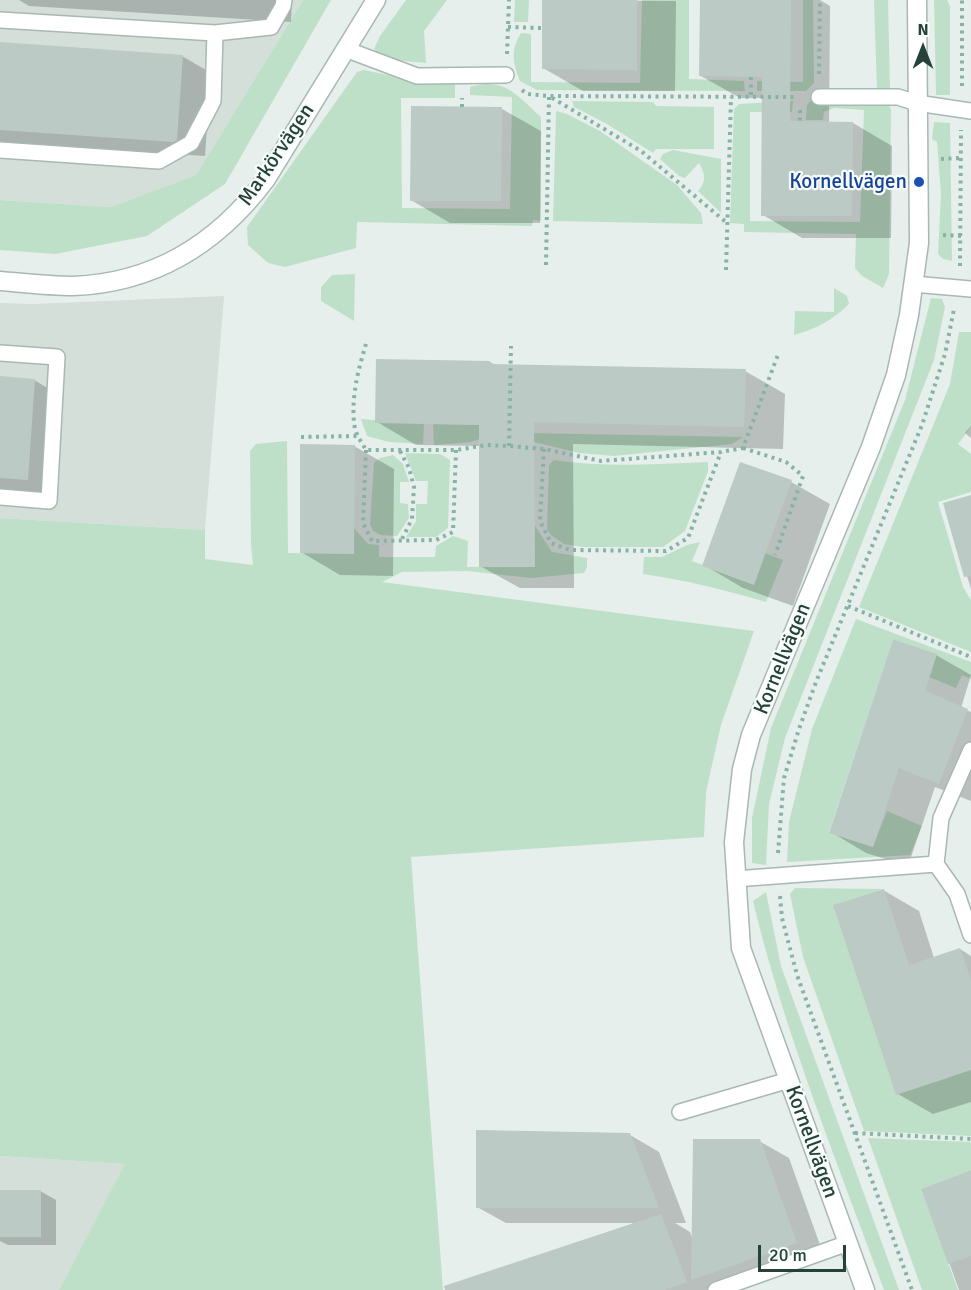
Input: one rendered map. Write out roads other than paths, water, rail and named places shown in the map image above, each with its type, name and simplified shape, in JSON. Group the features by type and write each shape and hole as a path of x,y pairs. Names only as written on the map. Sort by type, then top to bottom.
{"street":[{"name":"Markörvägen","path":"0,281 71,286 114,281 156,269 199,246 236,216 259,188 376,0"},
{"name":"Kornellvägen","path":"865,1290 741,948 734,842 742,769 752,735 871,447 896,375 909,315 918,243 917,0"}],"lane":[{"path":"0,20 215,33 271,27 284,0"},
{"path":"0,150 159,161 191,143 213,101 215,33"},
{"path":"345,49 417,76 506,75"},
{"path":"819,97 898,97 918,103 966,111"},
{"path":"913,284 965,289"},
{"path":"0,353 57,357 49,501 0,497"},
{"path":"971,750 941,818 936,864 957,894 971,935"},
{"path":"735,879 936,864"},
{"path":"681,1112 789,1080"},
{"path":"716,1290 848,1243"}],"place":[{"name":"Kornellvägen","path":"919,182"}]}
